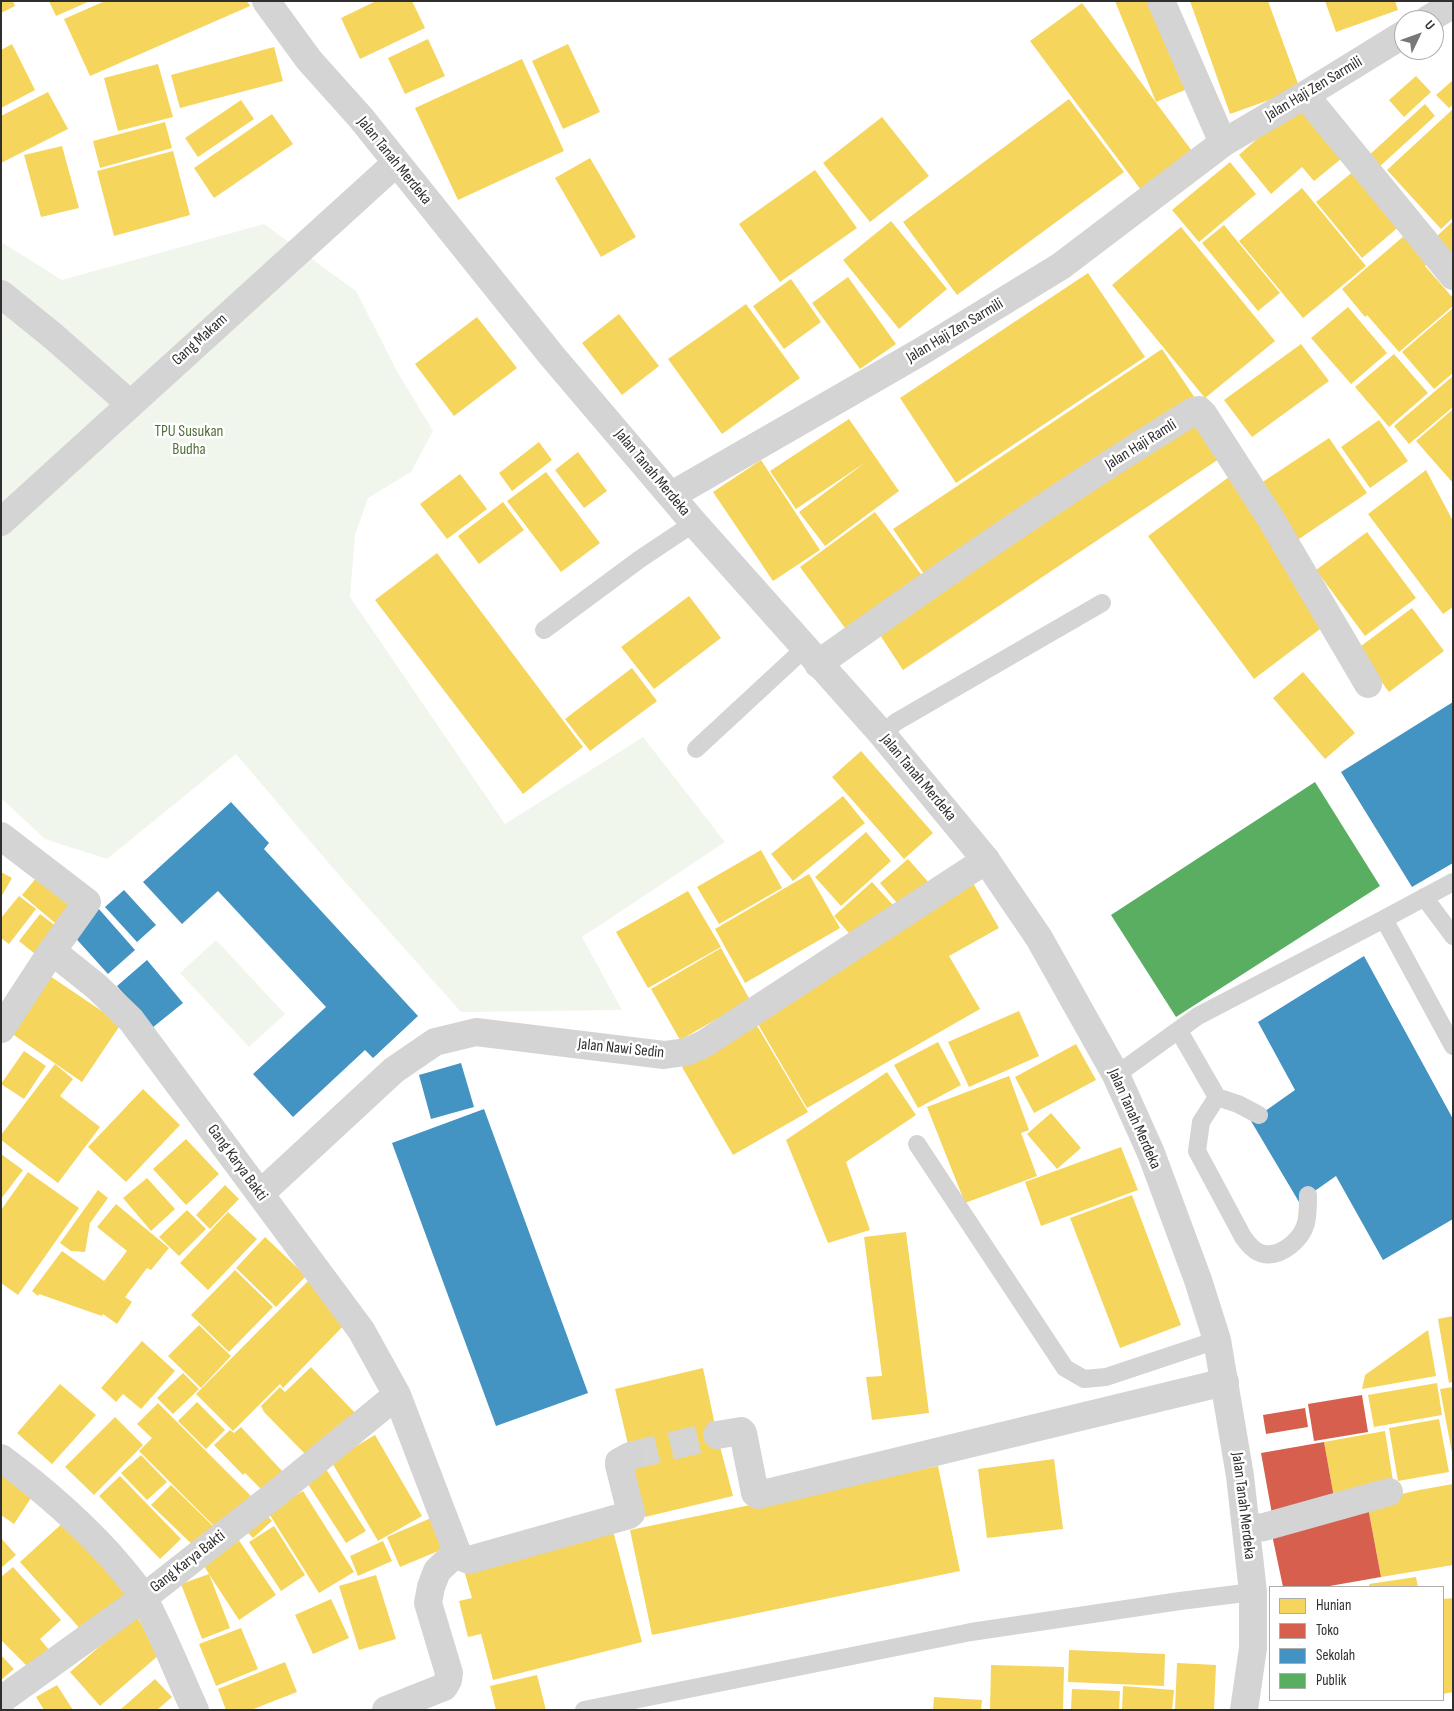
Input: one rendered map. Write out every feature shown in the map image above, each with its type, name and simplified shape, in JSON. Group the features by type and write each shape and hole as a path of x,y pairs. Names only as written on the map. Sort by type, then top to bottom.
{"street":[{"name":"Jalan Tanah Merdeka","path":"266,1 309,60 361,118 552,356 694,523 882,734 986,860 1040,938 1116,1075 1151,1153 1198,1280 1217,1340 1247,1529 1253,1592 1253,1648 1244,1710"},
{"path":"1161,1 1222,143"},
{"name":"Jalan Haji Zen Sarmili","path":"672,496 922,351 1061,266 1222,143 1394,40"},
{"path":"1305,95 1453,276"},
{"name":"Gang Makam","path":"1,522 396,163"},
{"path":"1,294 53,336 130,404"},
{"name":"Jalan Haji Ramli","path":"811,656 896,609 1125,454 1194,411 1199,410 1204,414 1271,520 1368,684"},
{"path":"1,836 87,902 52,951 1,1029"},
{"name":"Jalan Nawi Sedin","path":"260,1194 394,1070 435,1042 476,1032 664,1055 686,1052 704,1044 986,860"},
{"name":"Gang Karya Bakti","path":"52,951 96,987 131,1020 361,1330 396,1395 459,1555"},
{"path":"717,1435 738,1430 743,1433 758,1495 1224,1382"},
{"name":"Gang Karya Bakti","path":"1,1700 143,1598 277,1493 396,1395"},
{"path":"386,1710 444,1687 448,1680 449,1674 444,1653 428,1603 437,1571 459,1555 469,1560 629,1515 631,1513 619,1465 620,1462 630,1456"},
{"name":"Gang Karya Bakti","path":"1,1458 32,1481 90,1534 121,1567 143,1598 194,1710"},
{"path":"1247,1529 1389,1492"}],"lane":[{"path":"544,630 640,559 694,523"},
{"path":"882,734 896,722 1102,603"},
{"path":"696,749 811,656"},
{"path":"1116,1075 1198,1016 1453,882"},
{"path":"1424,898 1453,936"},
{"path":"1384,918 1450,1037"},
{"path":"1179,1031 1217,1097 1238,1104 1258,1115"},
{"path":"1217,1097 1200,1122 1197,1151 1243,1237 1253,1248 1264,1254 1281,1252 1299,1239 1306,1224 1308,1195"},
{"path":"917,1144 1065,1368 1084,1378 1106,1377 1217,1340"},
{"path":"584,1710 971,1632 1253,1592"}],"green space":[{"name":"TPU Susukan Budha","path":"264,224 356,291 398,373 433,431 411,472 368,498 355,535 350,597 505,824 643,737 725,842 582,937 622,1010 461,1012 338,874 236,754 107,859 45,839 1,798 1,242 62,280"},
{"path":"216,940 285,1014 249,1047 180,973"}],"building: Hunian":[{"path":"1,1 13,1 15,6 1,13"},
{"path":"49,1 90,1 56,16"},
{"path":"105,1 247,1 250,6 90,76 64,19"},
{"path":"376,1 412,1 425,28 360,59 341,18"},
{"path":"1115,1 1156,1 1192,87 1156,102"},
{"path":"1190,1 1268,1 1300,89 1230,114"},
{"path":"1325,1 1395,1 1398,10 1336,32"},
{"path":"1082,3 1192,151 1141,190 1030,41"},
{"path":"428,39 445,76 405,94 388,58"},
{"path":"12,44 35,90 1,108 1,50"},
{"path":"568,44 600,112 563,129 532,61"},
{"path":"274,47 283,81 180,108 171,75"},
{"path":"522,59 564,151 458,200 415,108"},
{"path":"158,64 173,117 118,131 104,78"},
{"path":"1416,76 1431,92 1404,117 1389,100"},
{"path":"1453,80 1453,105 1449,108 1436,95"},
{"path":"48,92 68,129 1,163 1,116"},
{"path":"1069,99 1124,172 957,295 903,222"},
{"path":"241,100 254,119 198,157 185,138"},
{"path":"1296,104 1341,159 1314,181 1302,167 1271,194 1239,155"},
{"path":"1425,104 1435,116 1378,168 1367,157"},
{"path":"1453,109 1453,218 1441,229 1387,170"},
{"path":"272,114 293,144 214,198 194,168"},
{"path":"882,117 929,176 870,222 823,163"},
{"path":"165,122 172,148 100,168 93,141"},
{"path":"62,146 79,208 41,217 24,155"},
{"path":"173,151 190,215 114,236 97,171"},
{"path":"590,158 636,237 601,257 555,178"},
{"path":"1230,162 1256,194 1199,242 1172,210"},
{"path":"815,170 857,228 780,282 739,224"},
{"path":"1355,170 1401,225 1362,258 1316,202"},
{"path":"1302,188 1366,266 1303,318 1239,241"},
{"path":"891,221 947,289 899,329 843,260"},
{"path":"1453,221 1453,258 1435,238"},
{"path":"1224,225 1280,293 1258,311 1202,243"},
{"path":"1181,227 1275,341 1205,398 1112,285"},
{"path":"1405,235 1428,263 1425,266 1453,298 1453,306 1399,352 1367,315 1365,317 1342,289"},
{"path":"1088,273 1145,357 956,483 900,398"},
{"path":"848,277 896,344 860,369 812,303"},
{"path":"791,279 821,322 784,349 753,306"},
{"path":"746,304 800,378 722,434 668,359"},
{"path":"1348,307 1387,353 1351,384 1311,338"},
{"path":"1453,308 1453,373 1434,389 1402,352"},
{"path":"619,314 659,366 622,395 582,343"},
{"path":"477,317 517,368 454,416 415,364"},
{"path":"1301,344 1329,381 1252,437 1224,400"},
{"path":"1162,349 1197,401 928,580 893,529"},
{"path":"1394,354 1428,393 1389,427 1355,387"},
{"path":"1453,376 1453,407 1409,444 1394,426"},
{"path":"1453,409 1453,483 1416,441"},
{"path":"1194,416 1222,457 903,670 876,629"},
{"path":"849,419 899,491 825,546 799,512 866,462 796,509 770,471"},
{"path":"1379,420 1408,461 1370,488 1341,447"},
{"path":"1329,438 1367,493 1296,541 1258,485"},
{"path":"539,442 552,460 512,491 499,473"},
{"path":"578,452 607,491 584,508 555,470"},
{"path":"761,460 820,550 773,581 713,492"},
{"path":"1426,470 1453,521 1453,607 1443,614 1368,514"},
{"path":"546,472 600,543 561,572 507,501"},
{"path":"460,474 487,509 447,539 420,504"},
{"path":"1229,477 1328,623 1254,679 1148,536"},
{"path":"503,502 524,530 479,564 458,536"},
{"path":"875,512 926,581 851,636 800,567"},
{"path":"1367,532 1416,598 1365,636 1316,570"},
{"path":"437,553 583,747 523,794 375,600"},
{"path":"689,596 721,638 654,689 621,647"},
{"path":"1412,608 1444,651 1389,692 1357,649"},
{"path":"632,668 657,701 590,751 565,719"},
{"path":"1303,672 1355,733 1325,759 1273,698"},
{"path":"861,751 933,833 904,859 832,777"},
{"path":"843,796 865,823 793,881 771,854"},
{"path":"866,832 891,861 841,906 815,877"},
{"path":"761,850 782,888 719,924 697,887"},
{"path":"908,859 930,884 902,909 880,883"},
{"path":"42,871 82,905 62,929 22,895"},
{"path":"1,872 12,878 1,897"},
{"path":"809,874 840,928 745,983 715,929"},
{"path":"872,882 893,905 854,939 834,916"},
{"path":"973,883 999,928 949,956 980,1009 807,1108 752,1014"},
{"path":"688,891 721,947 648,988 616,932"},
{"path":"19,896 36,909 9,944 1,938 1,918"},
{"path":"40,914 61,930 40,958 19,941"},
{"path":"721,948 750,1000 680,1040 651,989"},
{"path":"47,974 121,1024 82,1082 8,1031"},
{"path":"1019,1011 1039,1056 969,1087 948,1042"},
{"path":"756,1024 808,1112 733,1155 682,1067"},
{"path":"938,1042 961,1085 918,1108 894,1065"},
{"path":"1076,1044 1096,1080 1034,1113 1015,1077"},
{"path":"24,1051 46,1066 24,1099 1,1084"},
{"path":"55,1064 73,1079 60,1096 100,1127 58,1183 1,1140 1,1135"},
{"path":"887,1072 916,1115 846,1162 870,1230 828,1243 786,1140"},
{"path":"1009,1076 1029,1130 1021,1133 1037,1176 965,1203 927,1107"},
{"path":"143,1089 180,1125 126,1182 88,1147"},
{"path":"1051,1113 1081,1148 1057,1169 1027,1134"},
{"path":"186,1139 219,1174 186,1205 153,1169"},
{"path":"1121,1147 1138,1190 1041,1226 1025,1182"},
{"path":"1,1154 23,1170 1,1199"},
{"path":"28,1172 79,1208 18,1295 1,1283 1,1210"},
{"path":"147,1178 175,1209 151,1231 123,1198"},
{"path":"225,1185 239,1199 210,1229 196,1215"},
{"path":"98,1190 108,1198 90,1223 85,1252 71,1251 60,1243"},
{"path":"1132,1195 1181,1325 1120,1348 1070,1218"},
{"path":"116,1204 169,1248 151,1270 147,1268 125,1297 132,1302 117,1324 103,1314 102,1316 39,1294 38,1296 32,1291 62,1251 104,1281 127,1251 97,1227"},
{"path":"187,1210 206,1229 179,1256 159,1237"},
{"path":"228,1212 257,1239 208,1290 180,1263"},
{"path":"906,1232 929,1413 872,1420 866,1377 882,1376 864,1237"},
{"path":"265,1237 306,1276 276,1307 236,1268"},
{"path":"235,1270 273,1307 229,1352 191,1315"},
{"path":"310,1279 350,1319 283,1388 280,1384 233,1431 196,1394"},
{"path":"1453,1316 1453,1382 1449,1383 1438,1319"},
{"path":"199,1325 231,1356 201,1388 168,1356"},
{"path":"1428,1330 1436,1376 1362,1389 1365,1375"},
{"path":"142,1341 175,1371 141,1409 123,1394 116,1402 101,1388"},
{"path":"311,1367 359,1417 313,1462 264,1412 261,1406 280,1387 285,1392"},
{"path":"703,1368 717,1435 733,1496 645,1517 615,1389"},
{"path":"183,1373 199,1389 173,1414 157,1398"},
{"path":"1437,1383 1442,1415 1374,1427 1368,1395"},
{"path":"60,1384 96,1415 52,1464 17,1433"},
{"path":"1453,1387 1453,1453 1452,1453 1440,1389"},
{"path":"197,1402 225,1430 206,1449 178,1421"},
{"path":"158,1403 252,1497 218,1530 139,1451 152,1438 137,1424"},
{"path":"115,1417 143,1445 94,1495 65,1467"},
{"path":"1439,1419 1449,1472 1398,1481 1389,1428"},
{"path":"241,1427 284,1473 264,1492 245,1473 243,1475 214,1445 230,1430 234,1433"},
{"path":"1385,1431 1394,1487 1335,1503 1324,1442"},
{"path":"375,1435 422,1516 378,1541 331,1461"},
{"path":"141,1455 167,1482 147,1500 121,1473"},
{"path":"1054,1459 1063,1529 987,1538 978,1469"},
{"path":"938,1466 960,1571 652,1635 630,1530"},
{"path":"1,1469 35,1492 14,1524 1,1515"},
{"path":"326,1469 366,1531 346,1543 306,1481"},
{"path":"120,1476 181,1539 160,1559 99,1496"},
{"path":"1453,1484 1453,1565 1381,1577 1367,1502"},
{"path":"171,1485 216,1529 197,1549 151,1505"},
{"path":"303,1491 354,1572 319,1593 268,1512"},
{"path":"264,1512 272,1521 253,1538 245,1530"},
{"path":"431,1518 443,1549 400,1567 387,1537"},
{"path":"67,1519 131,1589 84,1633 20,1562"},
{"path":"611,1523 642,1642 493,1680 481,1634 468,1637 459,1601 472,1598 463,1567"},
{"path":"274,1526 305,1575 281,1591 249,1542"},
{"path":"1,1538 16,1555 1,1568"},
{"path":"238,1539 276,1595 239,1620 202,1563"},
{"path":"383,1541 392,1561 358,1576 350,1556"},
{"path":"13,1567 61,1620 40,1639 50,1651 30,1669 1,1640 1,1577"},
{"path":"209,1574 230,1628 202,1639 181,1584"},
{"path":"376,1575 396,1639 359,1650 339,1586"},
{"path":"1416,1577 1418,1586 1370,1586 1369,1584"},
{"path":"1453,1598 1453,1692 1444,1694 1444,1599"},
{"path":"331,1599 349,1638 313,1654 295,1615"},
{"path":"136,1615 159,1655 100,1706 70,1672"},
{"path":"241,1628 258,1669 216,1686 199,1644"},
{"path":"1069,1650 1165,1654 1164,1686 1068,1682"},
{"path":"1,1655 14,1669 1,1680"},
{"path":"285,1662 297,1692 251,1710 226,1710 218,1689"},
{"path":"1177,1663 1216,1665 1214,1710 1175,1710"},
{"path":"991,1665 1064,1667 1063,1710 990,1710"},
{"path":"537,1675 546,1710 496,1710 490,1686"},
{"path":"155,1679 172,1697 157,1710 120,1710"},
{"path":"57,1685 73,1710 44,1710 36,1697"},
{"path":"1123,1686 1174,1690 1172,1710 1122,1710"},
{"path":"1072,1689 1120,1691 1119,1710 1071,1710"},
{"path":"934,1697 982,1700 981,1710 933,1710"}],"building: Toko":[{"path":"1362,1395 1368,1432 1314,1441 1308,1404"},
{"path":"1305,1408 1308,1427 1266,1434 1263,1415"},
{"path":"1324,1442 1335,1503 1272,1514 1261,1453"},
{"path":"1367,1502 1381,1577 1330,1586 1283,1586 1271,1530"}],"building: Sekolah":[{"path":"1453,702 1453,863 1412,887 1341,772"},
{"path":"231,802 269,843 264,849 418,1016 373,1058 365,1050 293,1117 253,1074 326,1007 218,891 182,924 143,882"},
{"path":"124,890 156,925 137,942 105,907"},
{"path":"98,908 135,950 108,974 71,933"},
{"path":"1364,956 1453,1119 1453,1219 1383,1260 1336,1176 1299,1202 1251,1121 1295,1090 1258,1022"},
{"path":"147,960 183,1003 152,1028 117,986"},
{"path":"461,1063 474,1107 431,1119 419,1075"},
{"path":"484,1109 588,1393 496,1426 392,1143"}],"building: Publik":[{"path":"1315,782 1380,886 1176,1017 1111,915"}],"tunnel":[{"path":"630,1456 717,1435"}]}
